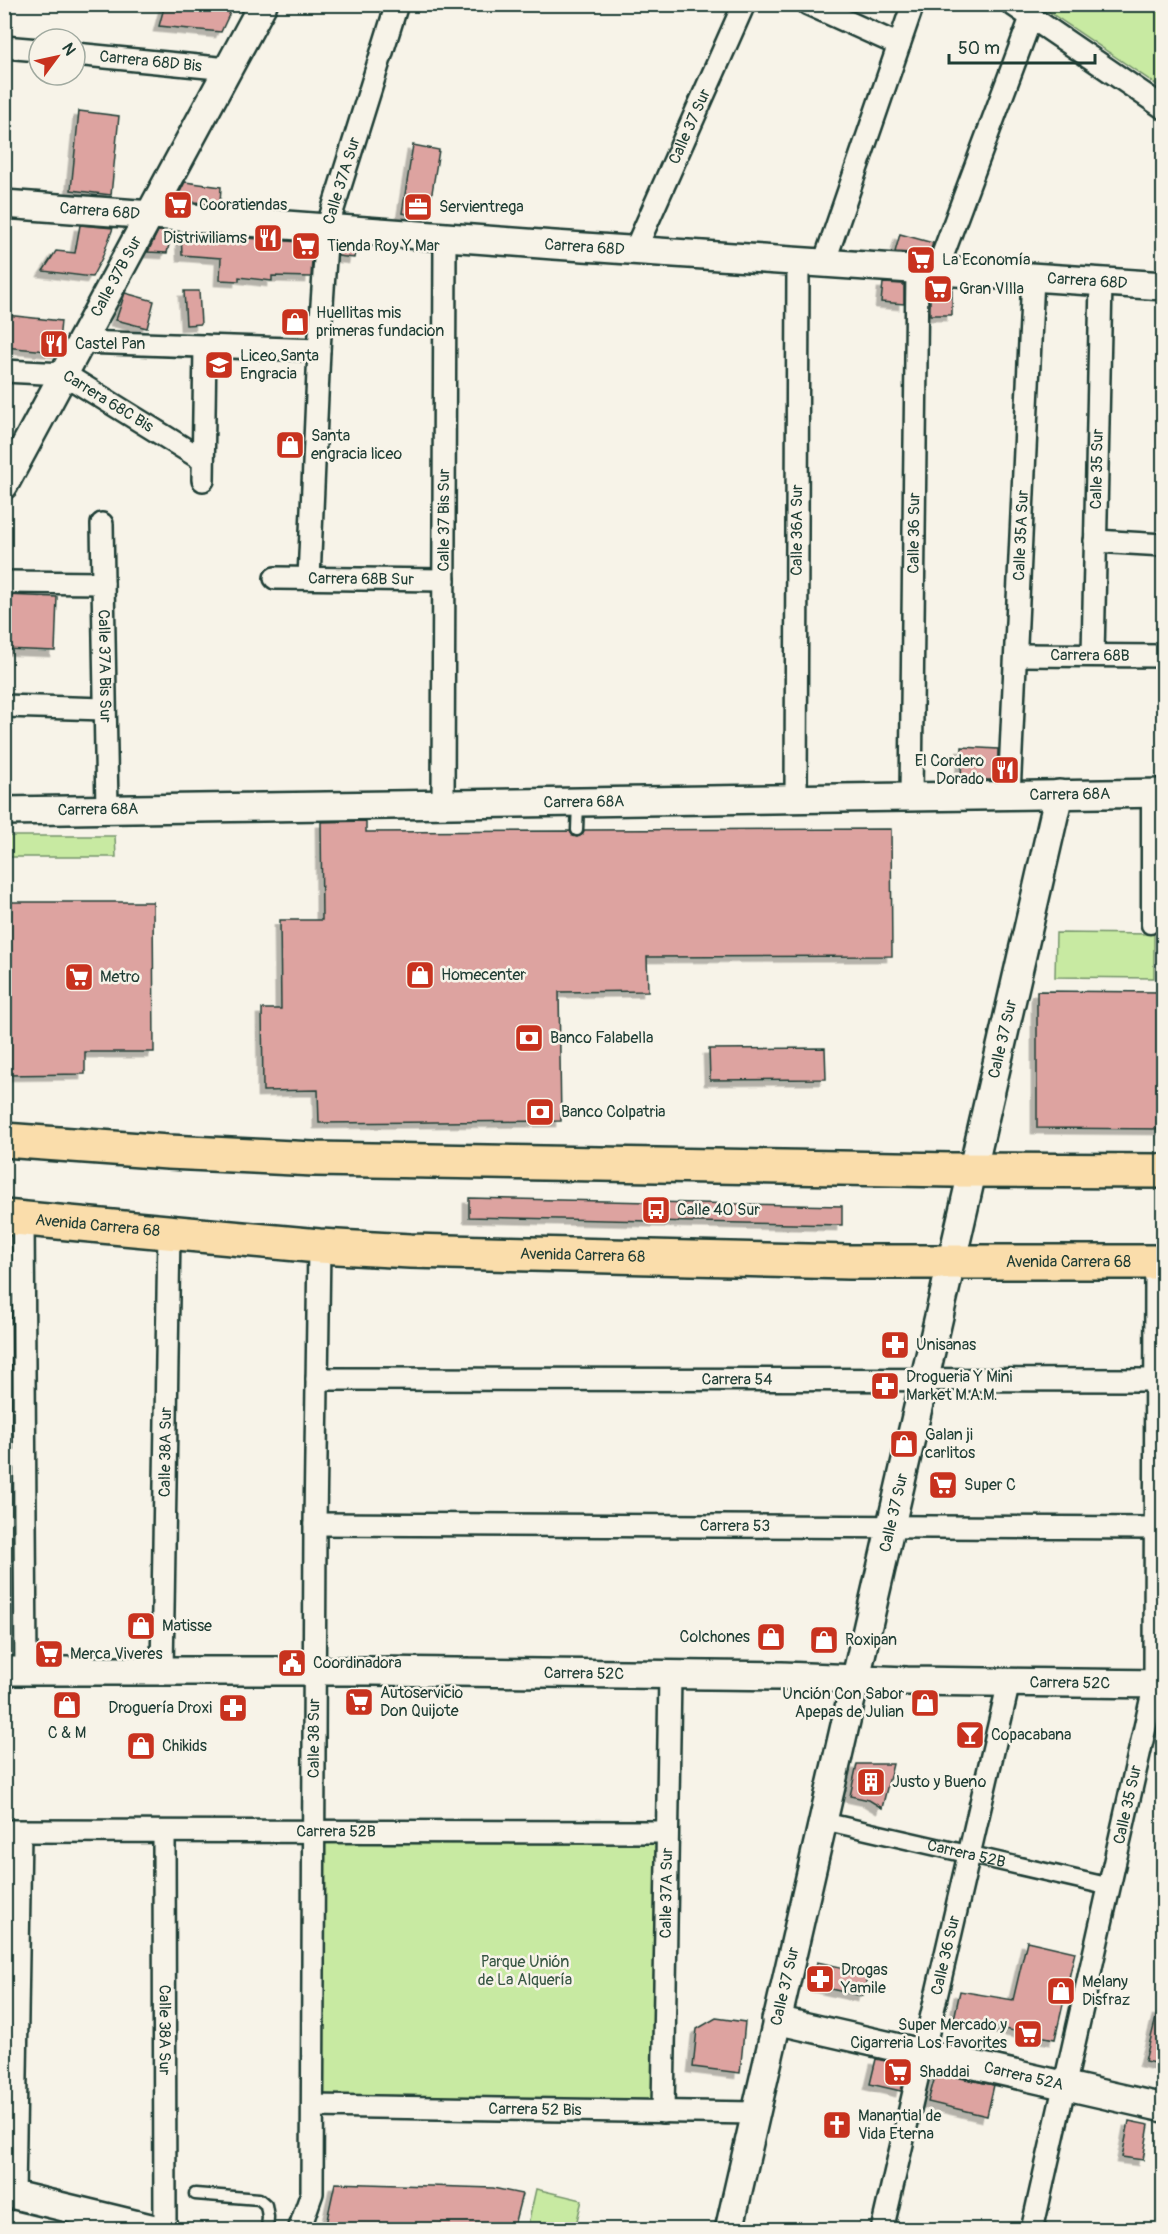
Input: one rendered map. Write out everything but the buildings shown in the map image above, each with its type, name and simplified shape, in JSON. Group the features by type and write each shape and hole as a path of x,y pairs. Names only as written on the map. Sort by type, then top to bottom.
{"main road":[{"path":"4,1140 168,1152 314,1159 1164,1171"},
{"name":"Avenida Carrera 68","path":"14,1218 319,1246 410,1251 849,1262 1160,1262"}],"street":[{"name":"Calle 37B Sur","path":"4,485 12,458 64,374 263,4"},
{"name":"Calle 37A Sur","path":"309,579 327,228 397,4"},
{"name":"Calle 37 Sur","path":"635,250 744,4"},
{"path":"807,4 899,45"},
{"name":"Calle 36A Sur","path":"796,798 811,262 899,45 913,4"},
{"path":"1012,4 1164,108"},
{"name":"Calle 36 Sur","path":"911,797 927,270 1031,18"},
{"path":"4,47 27,49"},
{"name":"Carrera 68D Bis","path":"87,55 228,69"},
{"name":"Carrera 68D","path":"4,204 1164,286"},
{"name":"Calle 37 Bis Sur","path":"443,804 445,236"},
{"name":"Calle 35A Sur","path":"1009,795 1033,277"},
{"name":"Calle 35 Sur","path":"1093,655 1101,282"},
{"path":"81,342 319,350"},
{"name":"Carrera 68C Bis","path":"4,371 64,374 203,470 205,346"},
{"name":"Calle 37A Bis Sur","path":"102,524 107,809"},
{"path":"1095,541 1164,545"},
{"name":"Carrera 68B Sur","path":"275,578 444,580"},
{"path":"4,582 103,583"},
{"name":"Carrera 68B","path":"1016,655 1164,656"},
{"path":"4,706 105,709"},
{"path":"1149,925 1157,793"},
{"name":"Carrera 68A","path":"4,811 1157,793"},
{"name":"Calle 37 Sur","path":"729,2229 1059,794"},
{"path":"14,1218 15,1671"},
{"name":"Calle 38A Sur","path":"162,1671 169,1233"},
{"name":"Calle 38 Sur","path":"299,2229 312,2193 315,1524 319,1246"},
{"name":"Calle 35 Sur","path":"1032,2229 1159,1683 1156,1380 1160,1262"},
{"name":"Carrera 54","path":"317,1379 1156,1380"},
{"name":"Carrera 53","path":"315,1524 1156,1528"},
{"name":"Carrera 52C","path":"15,1671 670,1674 1159,1683"},
{"name":"Calle 37A Sur","path":"663,2112 670,1674"},
{"name":"Calle 36 Sur","path":"882,2229 1009,1682"},
{"name":"Carrera 52B","path":"823,1821 1111,1887"},
{"path":"12,1832 9,2194 159,2229"},
{"name":"Carrera 52B","path":"12,1832 667,1832"},
{"name":"Calle 38A Sur","path":"164,1832 165,2229"},
{"name":"Carrera 52A","path":"776,2020 1164,2108"},
{"name":"Carrera 52 Bis","path":"313,2106 756,2112"}],"lane":[{"path":"577,830 578,802"},
{"path":"195,2194 260,2199 266,2205 267,2229"}],"green space":[{"path":"1039,5 1163,5 1163,89"},
{"path":"4,836 115,836 116,857 5,857"},
{"path":"1056,933 1154,934 1154,978 1055,977"},
{"name":"Parque Unión de La Alquería","path":"664,1834 660,2109 316,2103 320,1836"},
{"path":"536,2189 582,2200 575,2229 527,2229"}],"place":[{"name":"Cooratiendas","path":"178,205"},
{"name":"Servientrega","path":"418,207"},
{"name":"Distriwiliams","path":"268,238"},
{"name":"Tienda Roy Y Mar","path":"306,246"},
{"name":"La Economía","path":"921,260"},
{"name":"Gran VIlla","path":"938,289"},
{"name":"Huellitas mis primeras fundacion","path":"295,322"},
{"name":"Castel Pan","path":"54,344"},
{"name":"Liceo Santa Engracia","path":"219,365"},
{"name":"Santa engracia liceo","path":"290,445"},
{"name":"El Cordero Dorado","path":"1005,770"},
{"name":"Homecenter","path":"420,975"},
{"name":"Metro","path":"79,977"},
{"name":"Banco Falabella","path":"529,1038"},
{"name":"Banco Colpatria","path":"540,1112"},
{"name":"Calle 40 Sur","path":"656,1210"},
{"name":"Unisanas","path":"895,1345"},
{"name":"Drogueria Y Mini Market M.A.M.","path":"885,1386"},
{"name":"Galan ji carlitos","path":"904,1444"},
{"name":"Super C","path":"943,1485"},
{"name":"Matisse","path":"141,1626"},
{"name":"Colchones","path":"771,1637"},
{"name":"Roxipan","path":"824,1640"},
{"name":"Merca Viveres","path":"49,1654"},
{"name":"Coordinadora","path":"292,1663"},
{"name":"Autoservicio Don Quijote","path":"359,1702"},
{"name":"Unción Con Sabor Apepas de Julian","path":"925,1703"},
{"name":"C & M","path":"67,1705"},
{"name":"Droguería Droxi","path":"233,1708"},
{"name":"Copacabana","path":"970,1735"},
{"name":"Chikids","path":"141,1746"},
{"name":"Justo y Bueno","path":"871,1782"},
{"name":"Drogas Yamile","path":"820,1979"},
{"name":"Melany Disfraz","path":"1061,1991"},
{"name":"Super Mercado y Cigarreria Los Favorites","path":"1028,2034"},
{"name":"Shaddai","path":"898,2072"},
{"name":"Manantial de Vida Eterna","path":"837,2125"}]}
